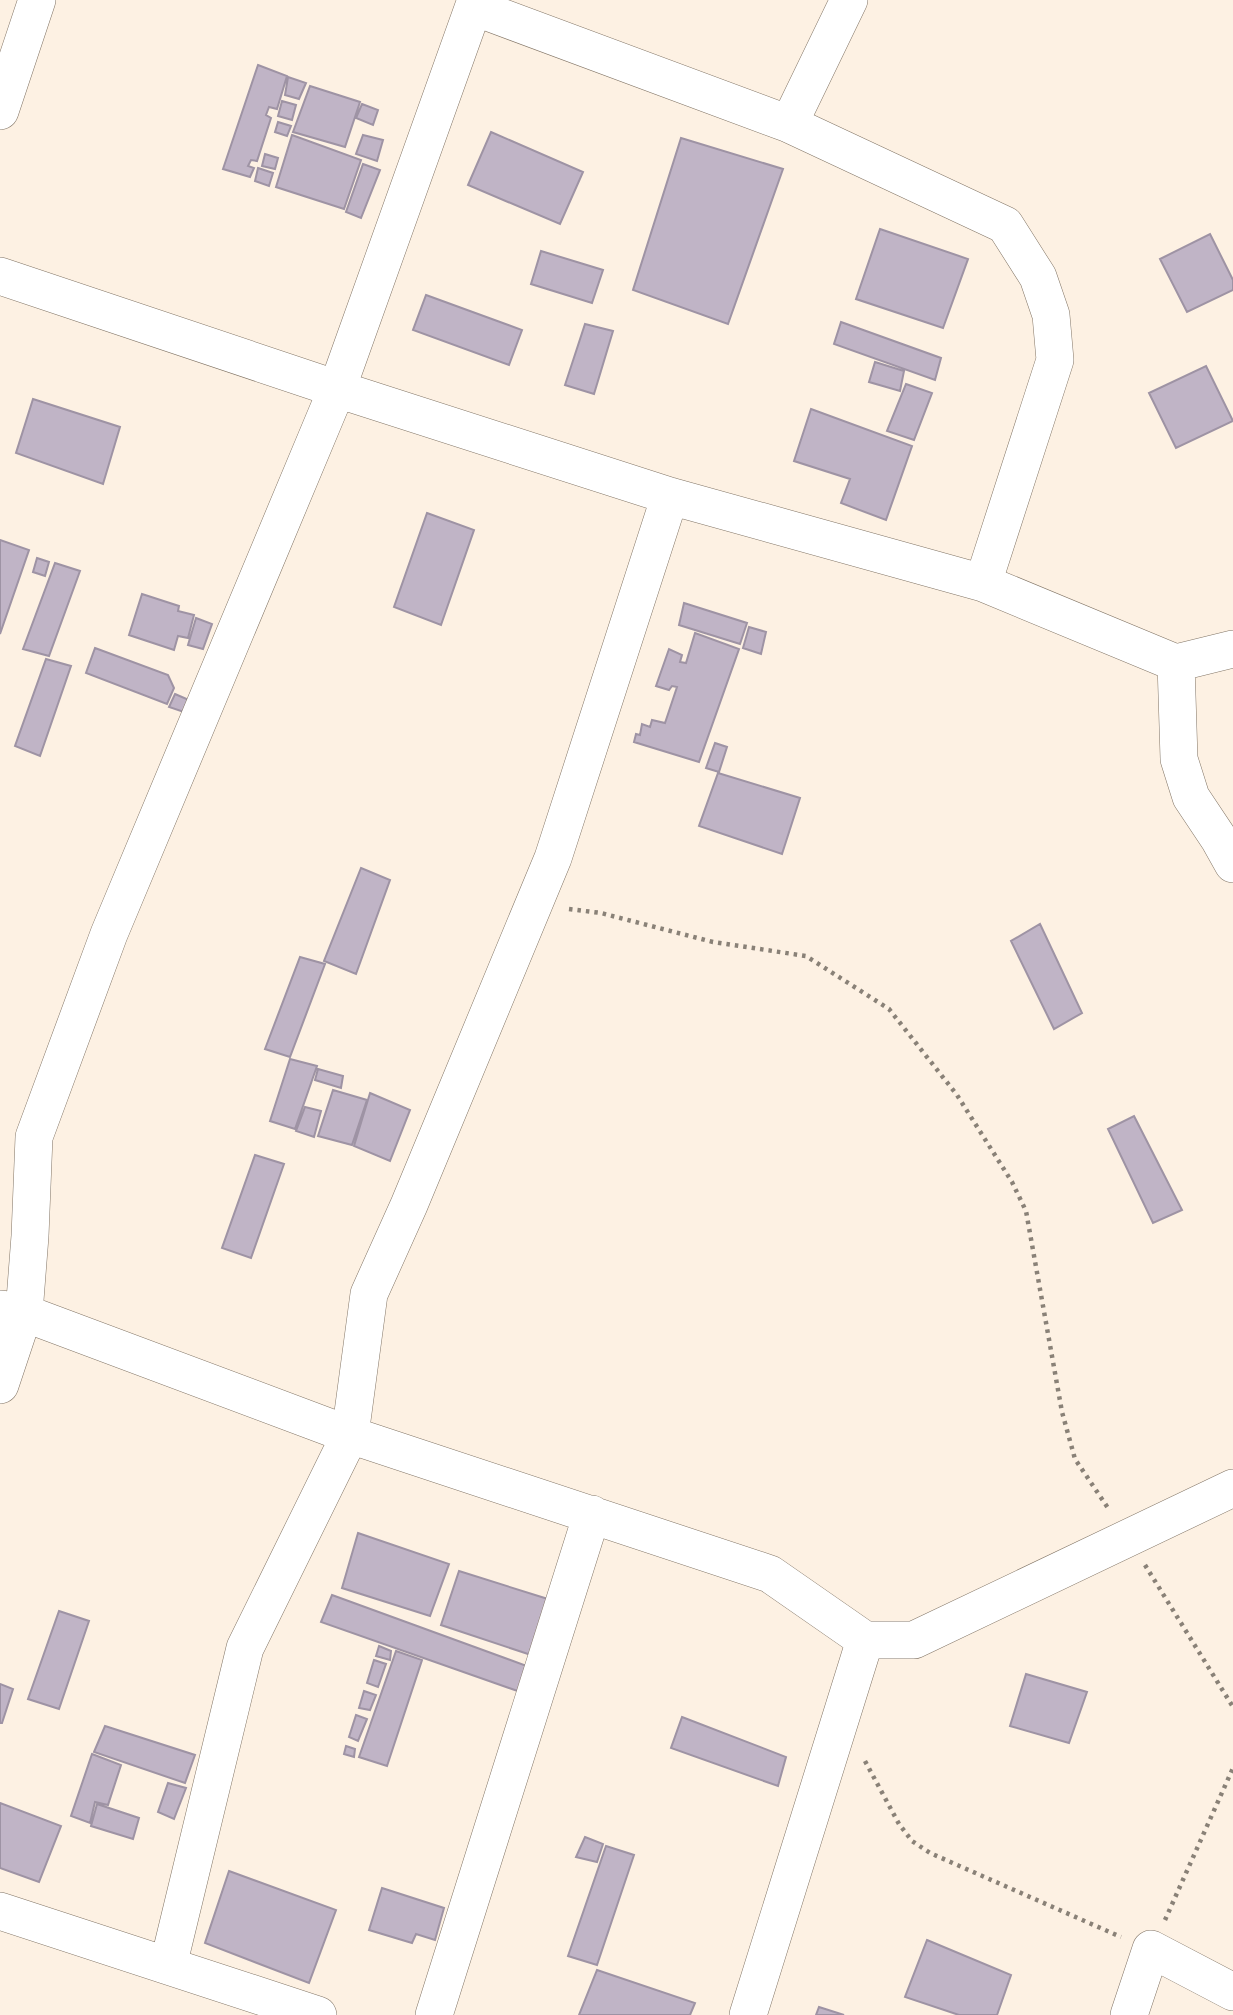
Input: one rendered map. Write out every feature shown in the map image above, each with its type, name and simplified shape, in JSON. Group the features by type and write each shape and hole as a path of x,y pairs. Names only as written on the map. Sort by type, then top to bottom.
{"street":[{"path":"0,111 37,0"},
{"path":"789,124 849,0"},
{"path":"0,1385 12,1310 30,1236 34,1137 109,934 337,389 475,3 789,124 1005,225 1038,277 1051,315 1055,360 983,583"},
{"path":"0,276 337,389 670,496 983,583 1176,663 1233,649"},
{"path":"167,1966 245,1648 349,1435 369,1294 409,1205 553,858 670,496"},
{"path":"1176,663 1179,759 1191,797 1233,864"},
{"path":"12,1310 349,1435 770,1574 865,1640 914,1640 1233,1488"},
{"path":"434,2015 592,1514"},
{"path":"748,2015 865,1640"},
{"path":"0,1912 317,2015"},
{"path":"1129,2015 1151,1950 1233,1992"}],"path":[{"path":"533,906 601,913 713,942 806,956 889,1009 957,1095 1012,1182 1026,1212 1062,1412 1075,1459 1129,1539 1233,1707"},
{"path":"841,1717 899,1824 912,1840 930,1853 1151,1950 1233,1768"}],"building":[{"path":"258,65 287,76 277,109 269,107 266,115 271,118 257,161 251,160 248,166 254,168 250,177 223,169"},
{"path":"288,77 306,83 299,99 285,95"},
{"path":"310,86 360,102 345,147 293,132"},
{"path":"282,101 296,105 292,120 278,116"},
{"path":"362,104 378,110 373,125 356,118"},
{"path":"278,122 291,126 287,136 275,132"},
{"path":"491,132 583,172 560,224 468,185"},
{"path":"292,135 361,160 344,209 276,187"},
{"path":"363,135 383,140 377,161 356,154"},
{"path":"681,138 783,169 728,324 633,290"},
{"path":"265,154 278,158 275,169 262,166"},
{"path":"363,164 380,170 361,218 346,212"},
{"path":"258,168 273,173 269,186 255,181"},
{"path":"880,229 968,259 943,328 856,299"},
{"path":"1210,234 1233,280 1233,290 1187,312 1160,259"},
{"path":"541,251 603,270 592,303 531,284"},
{"path":"426,295 522,330 509,365 413,330"},
{"path":"841,322 941,358 935,380 834,344"},
{"path":"585,324 613,331 594,394 565,385"},
{"path":"875,362 904,371 900,391 869,382"},
{"path":"1206,366 1233,421 1176,448 1149,393"},
{"path":"906,384 932,393 914,440 887,431"},
{"path":"33,399 120,427 103,484 16,453"},
{"path":"811,409 912,446 886,520 841,503 850,479 794,461"},
{"path":"427,513 474,530 441,625 394,607"},
{"path":"0,540 29,550 0,634"},
{"path":"37,558 49,562 45,576 33,572"},
{"path":"55,563 80,571 49,656 23,649"},
{"path":"142,594 179,606 178,611 194,615 188,638 178,636 174,650 129,635"},
{"path":"684,603 747,623 740,644 679,625"},
{"path":"196,618 212,624 203,649 188,645"},
{"path":"749,627 766,632 761,654 743,648"},
{"path":"695,633 739,649 699,762 634,742 636,734 640,735 642,724 650,727 652,720 665,723 677,687 672,686 669,690 656,686 669,649 682,655 680,662 686,663"},
{"path":"95,648 168,675 174,688 167,704 86,673"},
{"path":"46,659 71,666 40,756 15,746"},
{"path":"175,694 189,700 184,712 169,707"},
{"path":"715,743 727,747 719,772 706,768"},
{"path":"718,773 800,798 782,854 699,826"},
{"path":"361,868 390,880 356,974 324,961"},
{"path":"1040,924 1082,1013 1054,1029 1011,941"},
{"path":"300,957 325,964 290,1057 265,1049"},
{"path":"290,1059 317,1066 295,1129 270,1121"},
{"path":"318,1069 343,1076 341,1088 315,1080"},
{"path":"333,1090 367,1100 352,1145 318,1136"},
{"path":"370,1093 410,1110 390,1161 354,1146"},
{"path":"305,1107 321,1111 314,1137 296,1131"},
{"path":"1134,1116 1182,1210 1153,1223 1108,1129"},
{"path":"255,1155 284,1164 251,1258 222,1248"},
{"path":"358,1533 449,1564 430,1616 342,1588"},
{"path":"459,1571 551,1600 531,1655 441,1625"},
{"path":"332,1595 535,1669 526,1694 321,1622"},
{"path":"59,1611 89,1621 59,1709 28,1699"},
{"path":"379,1646 391,1651 390,1660 376,1656"},
{"path":"396,1651 422,1660 387,1766 359,1757"},
{"path":"374,1660 386,1664 378,1687 367,1683"},
{"path":"1026,1674 1087,1692 1069,1743 1010,1726"},
{"path":"0,1684 13,1689 2,1723 0,1723"},
{"path":"364,1691 376,1695 370,1710 359,1708"},
{"path":"356,1715 367,1719 358,1741 349,1737"},
{"path":"682,1717 786,1757 778,1786 671,1748"},
{"path":"105,1726 195,1755 185,1783 94,1752"},
{"path":"346,1746 355,1749 354,1757 344,1754"},
{"path":"92,1754 121,1765 108,1805 95,1802 90,1823 71,1816"},
{"path":"168,1783 186,1788 174,1819 158,1812"},
{"path":"0,1803 61,1826 39,1882 0,1868"},
{"path":"97,1804 139,1818 133,1839 91,1826"},
{"path":"585,1837 603,1844 597,1862 576,1857"},
{"path":"606,1846 634,1855 597,1965 568,1956"},
{"path":"229,1871 336,1910 309,1983 205,1943"},
{"path":"382,1888 444,1908 435,1940 416,1934 412,1943 369,1930"},
{"path":"927,1940 1011,1975 997,2015 959,2015 905,1997"},
{"path":"597,1970 695,2003 690,2015 579,2015"},
{"path":"819,2007 844,2015 816,2015"}]}
